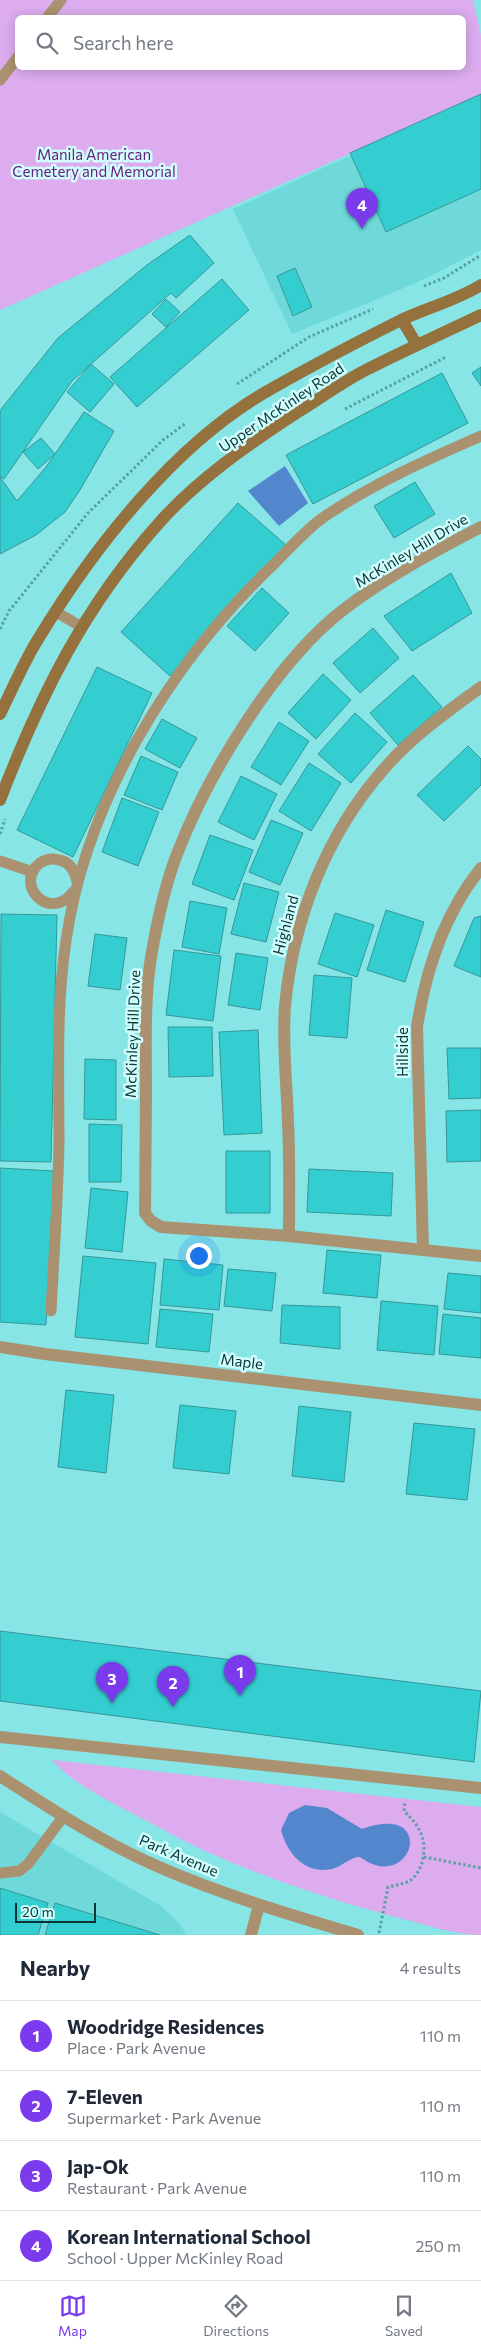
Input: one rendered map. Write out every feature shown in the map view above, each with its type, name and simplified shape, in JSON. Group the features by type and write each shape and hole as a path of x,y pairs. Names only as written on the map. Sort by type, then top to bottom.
{"main road":[{"name":"Upper McKinley Road","path":"0,714 38,638 56,612 97,554 142,498 179,458 224,421 268,391 402,320 481,285"},
{"name":"Upper McKinley Road","path":"0,800 26,732 65,654 117,575 160,522 241,450 322,396 360,373 481,315"},
{"path":"402,320 416,345"}],"street":[{"name":"McKinley Hill Drive","path":"481,528 436,550 385,580 342,612 301,652 264,696 203,796 178,850 164,899 151,958 146,1017 145,1213 151,1221 161,1227 289,1236 481,1256"},
{"name":"Highland","path":"289,1236 288,1123 284,1059 285,1006 292,960 303,912 329,851 351,812 383,770 415,738 481,687"},
{"name":"Hillside","path":"423,1250 417,1027 422,990 434,950 454,908 481,868"},
{"name":"Maple","path":"0,1347 481,1406"},
{"path":"0,1737 481,1788"},
{"name":"Park Avenue","path":"0,1776 63,1817 158,1867 260,1905 358,1935"},
{"path":"251,1935 260,1905"}],"lane":[{"path":"49,15 61,0"},
{"path":"0,80 15,61"},
{"path":"51,1311 58,1175 58,1028 65,942 76,887 90,843 140,735 172,685 213,630 259,578 319,520 375,486 481,436"},
{"path":"56,612 82,627"},
{"path":"46,860 63,860 75,873 76,887 68,899 60,903 51,904 42,901 35,894 31,885 32,874 46,860"},
{"path":"0,861 32,874"},
{"path":"0,866 32,874"},
{"path":"0,1873 19,1871 28,1864 63,1817"}],"path":[{"path":"341,411 454,352"},
{"path":"0,834 6,818"},
{"path":"379,1935 388,1887 412,1879 420,1870 424,1857 424,1841 420,1831 404,1811 408,1780"},
{"path":"424,1857 481,1868"}],"shaded area":[{"path":"481,96 481,250 416,283 292,334 233,209"},
{"path":"285,466 308,503 279,526 248,491"},
{"path":"305,1805 327,1808 362,1829 386,1824 401,1827 409,1836 409,1847 404,1858 393,1865 378,1866 357,1857 335,1868 325,1870 307,1866 293,1855 281,1830 289,1813"},
{"path":"0,1812 161,1906 178,1922 187,1935 0,1935"}],"green space":[{"name":"Manila American Cemetery and Memorial","path":"0,0 473,0 481,35 481,95 0,310"},
{"path":"52,1760 481,1807 481,1935 443,1930 355,1906 304,1890 230,1862 188,1843 103,1798 70,1777"}],"building":[{"path":"481,94 481,189 386,232 350,153"},
{"path":"190,235 214,263 176,298 171,293 72,381 4,479 0,476 0,411 2,408 58,338 147,265"},
{"path":"295,268 312,307 293,316 277,276"},
{"path":"222,279 249,310 137,407 110,377"},
{"path":"166,299 180,312 166,327 152,314"},
{"path":"91,364 114,384 90,412 67,392"},
{"path":"481,367 481,386 472,373"},
{"path":"442,373 468,423 313,504 286,455"},
{"path":"84,412 114,431 80,490 65,512 36,535 0,554 0,477 17,501 46,467"},
{"path":"41,438 55,454 38,469 23,452"},
{"path":"415,482 435,514 394,538 374,506"},
{"path":"238,503 287,546 170,676 121,632"},
{"path":"451,573 472,613 412,651 384,616"},
{"path":"262,588 289,613 255,651 227,626"},
{"path":"373,628 399,658 360,693 333,663"},
{"path":"97,667 152,693 73,857 17,830"},
{"path":"323,674 351,700 316,739 288,713"},
{"path":"413,675 442,707 398,745 370,713"},
{"path":"355,713 387,742 351,783 318,754"},
{"path":"162,719 197,738 180,768 145,749"},
{"path":"279,722 309,741 281,785 251,767"},
{"path":"468,746 481,759 481,785 444,821 417,795"},
{"path":"141,756 178,772 162,810 124,795"},
{"path":"309,763 341,783 311,831 279,811"},
{"path":"241,776 277,794 254,840 218,822"},
{"path":"122,798 159,812 138,866 102,852"},
{"path":"271,820 303,833 280,885 249,872"},
{"path":"210,835 253,850 234,900 192,884"},
{"path":"244,883 279,892 266,942 231,934"},
{"path":"190,901 227,908 219,954 182,947"},
{"path":"386,910 424,922 405,982 367,970"},
{"path":"335,913 374,925 357,977 318,964"},
{"path":"1,914 57,915 51,1162 0,1161"},
{"path":"481,916 481,977 454,966 474,918"},
{"path":"95,934 127,938 120,990 88,986"},
{"path":"174,950 221,956 213,1021 166,1015"},
{"path":"236,953 268,958 260,1010 228,1005"},
{"path":"314,975 352,978 347,1038 309,1035"},
{"path":"168,1027 212,1027 213,1076 169,1077"},
{"path":"258,1030 262,1133 224,1135 219,1032"},
{"path":"447,1048 481,1048 481,1098 449,1099"},
{"path":"85,1059 116,1060 116,1120 84,1119"},
{"path":"481,1110 481,1161 447,1162 446,1111"},
{"path":"89,1124 122,1125 121,1182 89,1182"},
{"path":"226,1151 270,1151 270,1213 226,1213"},
{"path":"0,1168 54,1171 46,1325 0,1322"},
{"path":"309,1169 393,1173 391,1216 307,1212"},
{"path":"91,1188 128,1192 122,1252 85,1248"},
{"path":"327,1250 381,1255 377,1298 323,1293"},
{"path":"83,1256 156,1263 148,1344 75,1337"},
{"path":"164,1259 223,1265 219,1310 160,1305"},
{"path":"228,1269 276,1273 272,1311 224,1306"},
{"path":"448,1273 481,1276 481,1313 444,1309"},
{"path":"381,1301 438,1306 434,1355 377,1350"},
{"path":"282,1305 340,1307 340,1349 280,1343"},
{"path":"160,1309 213,1314 209,1352 156,1347"},
{"path":"443,1314 481,1318 481,1358 439,1354"},
{"path":"66,1390 114,1395 106,1473 58,1467"},
{"path":"180,1405 236,1411 229,1474 173,1468"},
{"path":"299,1406 351,1412 344,1482 292,1476"},
{"path":"414,1423 475,1429 467,1500 406,1494"},
{"path":"0,1631 481,1691 474,1762 0,1701"},
{"path":"0,1888 48,1903 38,1935 0,1935"},
{"path":"55,1903 160,1935 45,1935"}],"place":[{"name":"Korean International School","path":"362,229"},
{"name":"Woodridge Residences","path":"240,1696"},
{"name":"Jap-Ok","path":"112,1703"},
{"name":"7-Eleven","path":"173,1707"}]}
